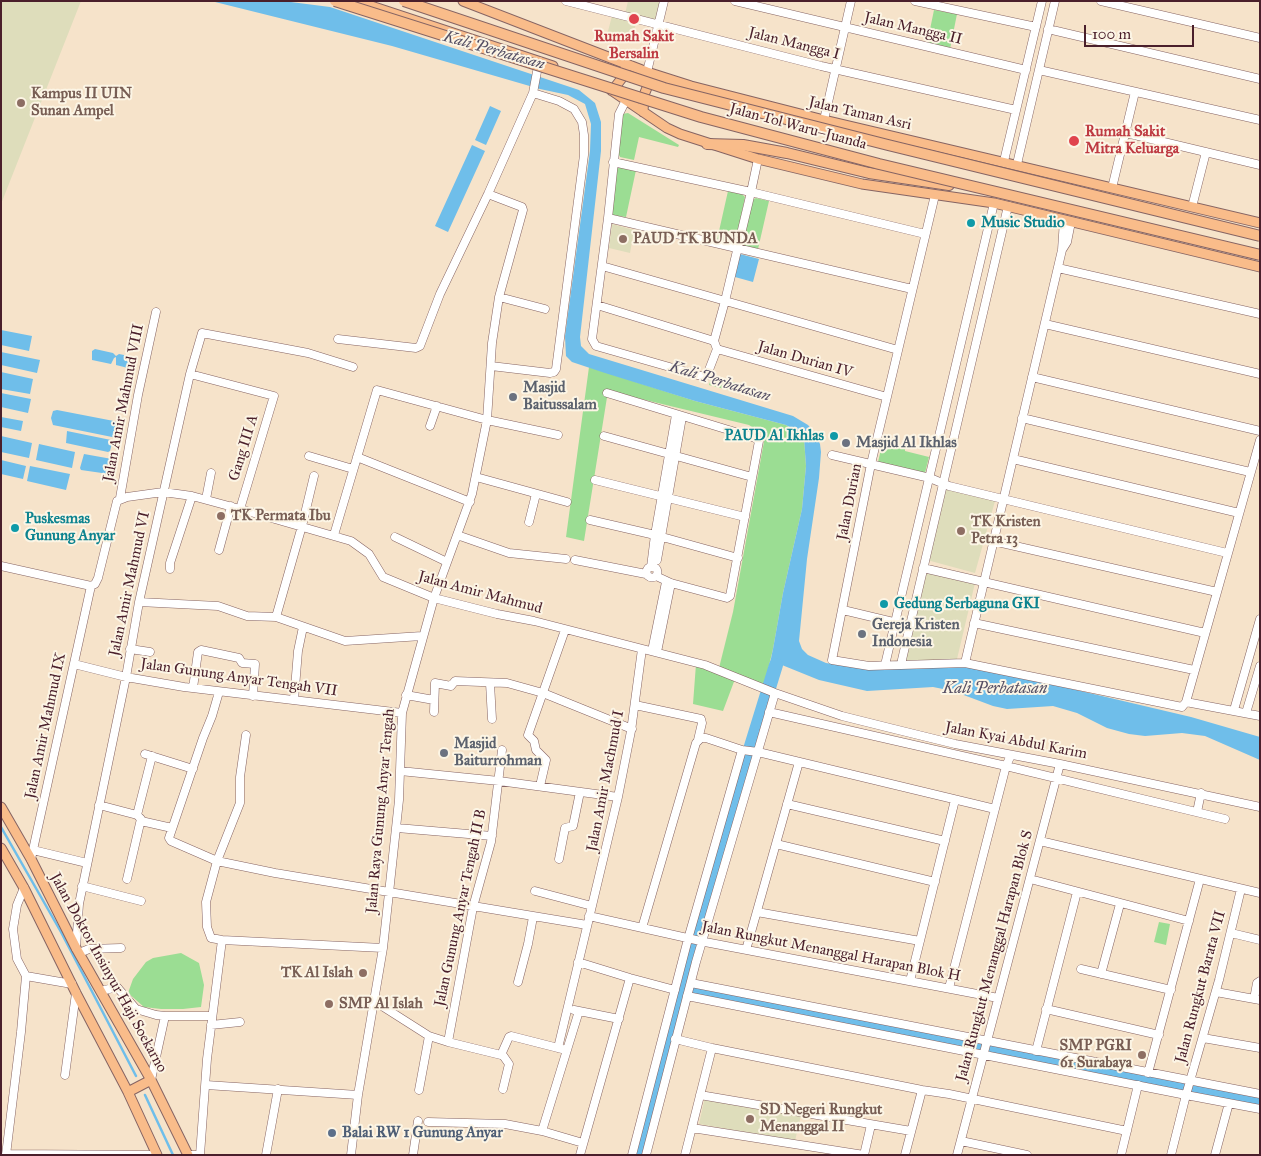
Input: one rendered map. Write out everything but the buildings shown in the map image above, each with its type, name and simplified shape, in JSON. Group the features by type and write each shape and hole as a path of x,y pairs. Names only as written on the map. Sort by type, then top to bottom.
{"highway":[{"name":"Jalan Tol Waru–Juanda","path":"335,1 681,111 817,148 1260,254"},
{"name":"Jalan Tol Waru–Juanda","path":"404,1 664,88 888,146 1260,236"},
{"path":"707,144 735,144 787,153 870,173 990,190"}],"main road":[{"path":"356,1 540,60 612,91 671,130 707,144 758,159 862,184 994,203 1260,267"},
{"name":"Jalan Taman Asri","path":"464,1 479,4 650,73 734,98 1260,223"},
{"path":"612,91 622,78 626,64"},
{"path":"642,112 650,73"},
{"name":"Jalan Doktor Insinyur Haji Soekarno","path":"1,807 32,855 78,950 151,1080 188,1155"},
{"path":"1,848 24,888 128,1092 157,1155"},
{"path":"128,1092 151,1080"}],"street":[{"name":"Jalan Mangga I","path":"566,1 835,69 1016,110"},
{"path":"650,73 664,1"},
{"name":"Jalan Mangga II","path":"735,1 1026,70"},
{"path":"824,120 851,1"},
{"path":"914,1 1036,27"},
{"path":"1004,161 1042,1"},
{"path":"1017,164 1055,1"},
{"path":"1101,1 1260,38"},
{"path":"1138,10 1142,1"},
{"path":"1048,29 1260,79"},
{"path":"338,339 416,348 420,346 440,294 534,92 536,73 540,60"},
{"path":"1039,70 1260,120"},
{"path":"491,366 550,373 556,370 584,156 584,135 582,122 574,109 534,92"},
{"path":"1112,188 1135,92"},
{"path":"626,100 619,112 608,218 592,339 596,346 705,377 709,374 717,349 714,341 758,159"},
{"path":"1126,133 1260,165"},
{"path":"1192,207 1206,152"},
{"path":"614,162 925,234"},
{"name":"Jalan Raya Gunung Anyar Tengah","path":"351,1155 358,1095 383,948 397,828 402,713 434,598 470,502 487,420 492,343 499,297 524,209 488,194"},
{"name":"Jalan Durian","path":"885,665 869,666 832,660 872,464 935,195"},
{"path":"994,203 885,665 965,662 1179,707 1184,705 1260,440"},
{"path":"901,664 1008,206"},
{"path":"608,218 912,289"},
{"path":"965,662 1062,250 1067,242 1068,221"},
{"path":"602,266 898,350"},
{"path":"1058,268 1260,314"},
{"path":"499,297 545,309"},
{"path":"596,305 714,341"},
{"name":"Jalan Amir Mahmud VIII","path":"120,498 138,394 156,312"},
{"path":"1045,324 1260,374"},
{"name":"Jalan Amir Mahmud VI","path":"78,950 79,904 82,886 139,602 190,374 202,332 308,353 353,367"},
{"name":"Jalan Durian IV","path":"717,349 887,397"},
{"name":"Gang III A","path":"190,374 274,396 240,508"},
{"path":"1032,377 1260,431"},
{"path":"334,535 376,390 379,389 487,420 558,435"},
{"path":"575,560 651,569 658,573 656,576 669,582 727,598 730,596 746,517 759,440 607,393"},
{"path":"430,426 437,406"},
{"path":"651,569 679,416"},
{"path":"1022,418 1250,472"},
{"path":"604,436 752,477"},
{"path":"832,455 930,478 1003,499 1227,553"},
{"path":"309,456 353,469"},
{"path":"357,457 470,502"},
{"path":"1012,459 1239,513"},
{"path":"206,499 211,473"},
{"path":"276,617 314,476"},
{"path":"476,476 567,502"},
{"path":"595,480 746,517"},
{"name":"Jalan Amir Mahmud","path":"120,498 163,492 192,496 334,535 355,543 365,550 380,573 388,580 434,598 705,665 769,691"},
{"path":"529,522 536,494"},
{"path":"170,569 170,563 192,496"},
{"path":"1,566 90,592 98,578 115,505 120,498"},
{"path":"219,550 231,506"},
{"path":"590,520 738,558"},
{"path":"457,535 510,553 566,559"},
{"path":"395,537 447,562"},
{"path":"993,541 1216,592"},
{"path":"923,568 1205,632"},
{"path":"654,652 669,582"},
{"name":"Jalan Amir Mahmud IX","path":"32,855 90,592"},
{"path":"139,602 218,606 247,616 276,617 345,641 422,638"},
{"path":"843,610 910,626"},
{"path":"1234,710 1260,619"},
{"path":"974,623 1194,670"},
{"path":"294,700 297,658 303,627"},
{"path":"540,786 546,760 536,750 534,740 528,735 565,630"},
{"path":"130,649 150,652"},
{"name":"Jalan Amir Machmud I","path":"562,1049 578,962 618,797 632,729 642,649"},
{"path":"193,688 198,652 201,650 239,658 242,663 255,664 253,696"},
{"name":"Jalan Gunung Anyar Tengah VII","path":"74,664 125,679 402,713"},
{"path":"1246,713 1260,667"},
{"path":"434,712 435,683 451,686 455,681 507,683 543,693 632,729"},
{"path":"490,683 492,719"},
{"path":"632,1155 675,990 696,940 749,751 769,712 769,691"},
{"name":"Jalan Kyai Abdul Karim","path":"769,691 842,716 956,744 1201,793 1260,807"},
{"path":"219,692 169,840 217,861 275,873 587,925"},
{"path":"406,695 434,700"},
{"path":"1186,702 1260,716"},
{"path":"635,706 701,719 702,723 642,928"},
{"path":"769,712 1006,766 1225,819"},
{"path":"246,735 240,777 240,803 217,861 206,902 207,927 211,938 383,948"},
{"path":"697,741 701,738 706,738 749,751 995,809"},
{"name":"Jalan Gunung Anyar Tengah II B","path":"448,1042 473,907 492,836 500,781 502,750"},
{"path":"646,1155 689,989 696,940 749,751"},
{"path":"127,879 149,755 193,769"},
{"path":"949,988 1006,766 1011,755"},
{"path":"746,950 799,762"},
{"name":"Jalan Rungkut Menanggal Harapan Blok S","path":"957,1155 1060,764"},
{"path":"400,771 500,781 618,797"},
{"path":"559,859 565,828 573,826 580,792"},
{"path":"1197,812 1201,793"},
{"path":"910,981 955,800"},
{"path":"787,804 945,841"},
{"path":"99,805 172,828"},
{"path":"397,828 492,836"},
{"path":"1040,842 1260,893"},
{"path":"776,844 935,882"},
{"path":"32,855 87,863"},
{"path":"1148,1073 1200,879"},
{"path":"1030,880 1189,921"},
{"path":"82,886 141,901"},
{"path":"24,888 17,905 13,929 17,959 26,976 6,1154 157,1155"},
{"name":"Jalan Rungkut Barata VII","path":"1171,1155 1216,992 1241,889"},
{"path":"535,891 592,906"},
{"path":"1036,1051 1077,892"},
{"path":"1101,974 1120,904"},
{"path":"757,912 920,941"},
{"name":"Jalan Rungkut Menanggal Harapan Blok H","path":"589,916 696,940 998,998"},
{"path":"518,982 533,917"},
{"path":"1231,933 1260,940"},
{"path":"188,1155 200,1155 207,1059 222,940"},
{"path":"78,950 121,948"},
{"path":"578,962 675,990"},
{"path":"1080,969 1171,990"},
{"path":"26,976 72,984"},
{"path":"580,1155 630,978"},
{"path":"1216,992 1257,1000 1257,983 1260,981"},
{"path":"101,992 117,987 136,1009 165,1016 212,1016"},
{"path":"689,989 985,1048 1138,1085 1260,1094"},
{"path":"689,989 985,1048 1036,1051 1148,1073 1229,1103 1260,1109"},
{"path":"65,1075 76,993"},
{"path":"374,1001 429,1036 502,1054"},
{"path":"568,1009 619,1019"},
{"path":"1046,1009 1159,1035"},
{"path":"542,1131 562,1049 578,1011"},
{"path":"151,1080 165,1016"},
{"path":"211,1025 240,1022"},
{"path":"419,1090 429,1036"},
{"path":"502,1054 510,1036 562,1049"},
{"path":"1203,1038 1260,1048"},
{"path":"675,1039 1127,1131"},
{"path":"685,1155 712,1048"},
{"path":"502,1054 508,1064 504,1089"},
{"path":"206,1085 358,1095"},
{"path":"1121,1155 1138,1085"},
{"path":"266,1155 278,1089"},
{"path":"905,1155 922,1090"},
{"path":"700,1095 911,1131"},
{"path":"1215,1155 1229,1103"},
{"path":"413,1155 418,1121"},
{"path":"428,1122 492,1123 542,1131 583,1143"},
{"path":"692,1128 864,1155 871,1125"},
{"path":"961,1141 1027,1155"}],"shaded area":[{"name":"Kampus II UIN Sunan Ampel","path":"1,1 81,1 1,204"},
{"name":"Rumah Sakit Bersalin","path":"628,1 661,1 655,23 650,26 636,23 632,40 607,35 613,12 625,14"},
{"path":"612,224 634,230 630,253 609,248"},
{"name":"TK Kristen Petra 13","path":"945,489 995,501 975,573 927,560"},
{"path":"926,570 975,583 957,659 904,661"},
{"name":"SD Negeri Rungkut Menanggal II","path":"705,1097 801,1115 795,1141 699,1124"}],"green space":[{"path":"934,10 957,14 950,49 927,44"},
{"path":"628,113 679,145 678,147 639,137 634,160 620,157 618,153 622,114"},
{"path":"616,166 636,170 626,217 611,215"},
{"path":"728,191 742,194 745,197 736,242 732,243 717,240"},
{"path":"756,198 769,201 758,249 743,246 742,243 752,200"},
{"path":"589,367 695,401 786,425 804,438 806,466 802,509 764,686 719,668 733,612 765,436 749,425 608,391 584,541 566,537"},
{"path":"712,376 743,385 740,393 709,385"},
{"path":"883,441 905,446 905,451 929,457 925,473 878,462"},
{"path":"696,664 735,679 723,711 693,704"},
{"path":"1159,922 1170,924 1166,945 1154,942"},
{"path":"181,953 199,963 204,985 201,1007 161,1009 144,1007 128,993 133,979 146,962 153,958"}],"water":[{"name":"Kali Perbatasan","path":"211,1 283,1 330,7 579,90 595,103 601,122 601,151 580,337 581,346 589,354 793,416 808,425 814,432 820,444 821,452 807,559 799,641 802,649 808,655 826,663 865,669 965,666 1068,688 1191,717 1260,737 1260,760 1205,736 1182,733 1145,736 1129,734 1107,728 1077,713 1053,706 1007,709 993,706 953,691 933,687 867,691 819,680 777,663 771,683 766,682 802,509 806,466 804,438 786,425 695,401 605,373 572,362 566,356 565,336 590,151 591,124 585,104 568,95 540,89 392,46"},
{"path":"490,106 501,111 486,145 475,140"},
{"path":"472,145 485,151 448,232 435,226"},
{"path":"740,254 759,259 753,282 735,277"},
{"path":"1,330 32,336 29,351 1,345"},
{"path":"95,349 113,353 116,356 119,354 134,357 136,359 134,367 132,369 116,365 116,357 111,364 92,360 92,351"},
{"path":"1,352 40,360 37,373 1,365"},
{"path":"1,372 33,379 30,394 1,389"},
{"path":"1,393 31,399 28,413 1,407"},
{"path":"57,410 119,422 121,424 119,437 53,425 51,418 53,411"},
{"path":"1,417 23,421 21,431 1,427"},
{"path":"67,431 111,440 110,451 66,443"},
{"path":"1,436 32,443 29,458 1,452"},
{"path":"39,444 75,452 72,468 36,460"},
{"path":"84,454 112,459 109,474 81,470"},
{"path":"1,460 26,466 23,479 1,474"},
{"path":"30,466 70,474 66,490 27,481"}],"waterway":[{"path":"637,1155 715,863 776,665"},
{"path":"1,827 61,932 136,1076"},
{"path":"682,987 1260,1102"},
{"path":"145,1095 173,1155"}],"place":[{"name":"Rumah Sakit Bersalin","path":"634,19"},
{"name":"Kampus II UIN Sunan Ampel","path":"21,103"},
{"name":"Rumah Sakit Mitra Keluarga","path":"1074,141"},
{"name":"Music Studio","path":"971,223"},
{"name":"PAUD TK BUNDA","path":"623,239"},
{"name":"Masjid Baitussalam","path":"513,397"},
{"name":"PAUD Al Ikhlas","path":"834,436"},
{"name":"Masjid Al Ikhlas","path":"846,443"},
{"name":"TK Permata Ibu","path":"221,516"},
{"name":"Puskesmas Gunung Anyar","path":"15,528"},
{"name":"TK Kristen Petra 13","path":"961,531"},
{"name":"Gedung Serbaguna GKI","path":"884,604"},
{"name":"Gereja Kristen Indonesia","path":"862,634"},
{"name":"Masjid Baiturrohman","path":"444,753"},
{"name":"TK Al Islah","path":"363,973"},
{"name":"SMP Al Islah","path":"329,1004"},
{"name":"SMP PGRI 61 Surabaya","path":"1142,1055"},
{"name":"SD Negeri Rungkut Menanggal II","path":"750,1119"},
{"name":"Balai RW 1 Gunung Anyar","path":"332,1133"}]}
